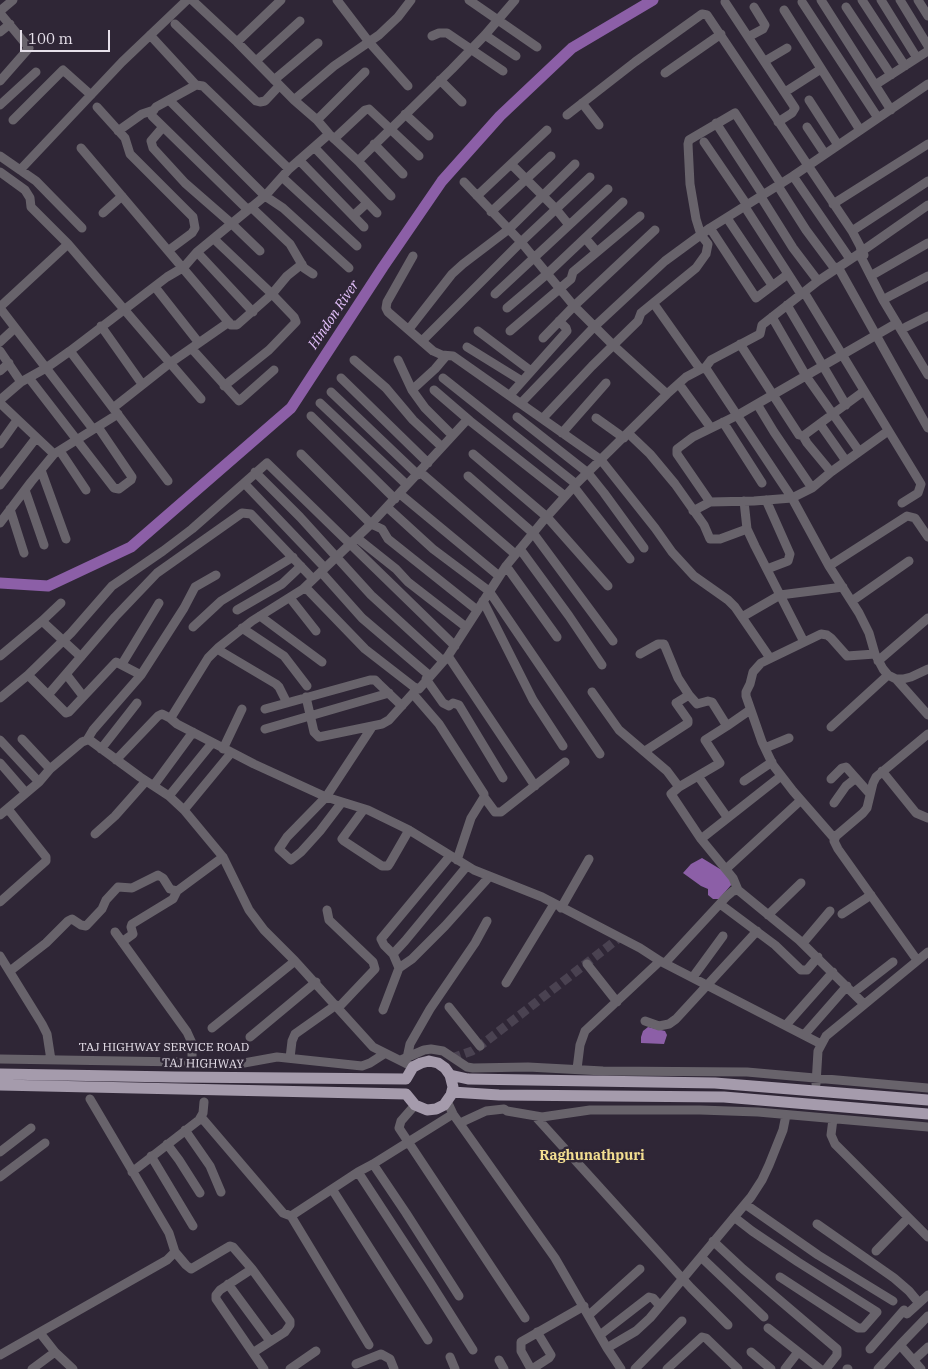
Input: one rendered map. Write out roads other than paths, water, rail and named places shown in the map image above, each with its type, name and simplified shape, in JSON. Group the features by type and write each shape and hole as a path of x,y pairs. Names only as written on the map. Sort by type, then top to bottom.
{"main road":[{"path":"0,1085 406,1094 415,1105 423,1109 432,1110 440,1107 449,1097 453,1083 445,1068 434,1062 407,1062"},
{"name":"TAJ HIGHWAY","path":"0,1074 406,1079 407,1062"},
{"path":"450,1075 468,1079 716,1083 928,1100"},
{"path":"449,1097 493,1095 724,1098 928,1114"}],"street":[{"path":"0,81 29,48 0,12 13,0"},
{"path":"20,170 91,95 187,0"},
{"path":"192,0 358,160 391,196"},
{"path":"237,42 281,0"},
{"path":"337,0 369,42 408,86"},
{"path":"294,100 334,66 379,35 398,17 411,0"},
{"path":"469,0 537,48"},
{"path":"358,160 485,35 515,0"},
{"path":"820,0 890,110"},
{"path":"862,0 905,66"},
{"path":"881,0 917,58"},
{"path":"900,0 928,46"},
{"path":"918,0 928,16"},
{"path":"725,2 795,108 794,111 778,122"},
{"path":"802,2 878,118"},
{"path":"748,36 763,29 765,25 754,7"},
{"path":"846,7 891,75"},
{"path":"784,10 860,130"},
{"path":"568,115 635,62 702,14 709,16 852,232 860,246 860,253 902,325 928,364"},
{"path":"256,61 300,21"},
{"path":"0,32 10,24"},
{"path":"175,24 260,102 265,101 276,83 318,43"},
{"path":"432,36 444,32 503,70"},
{"path":"665,73 721,34"},
{"path":"150,35 196,85"},
{"path":"485,35 516,56"},
{"path":"765,61 787,48"},
{"path":"875,86 928,51"},
{"path":"785,92 821,69"},
{"path":"13,120 63,70 91,95"},
{"path":"0,104 36,72"},
{"path":"317,120 365,72"},
{"path":"440,80 462,102"},
{"path":"521,403 594,327 665,261 701,234 793,176 928,84"},
{"path":"118,131 142,114 154,110 196,85 203,86 289,169"},
{"path":"169,100 265,196 283,208 349,268"},
{"path":"809,100 838,145"},
{"path":"582,103 599,125"},
{"path":"97,107 127,142 130,154 193,218 195,228 192,233 169,250"},
{"path":"86,490 57,453 36,438 0,402 25,380 70,351 167,277 184,267 197,252 265,196 289,169 314,147 332,137 367,109 419,156"},
{"path":"154,110 152,116 290,244 307,271 313,274"},
{"path":"543,418 638,321 641,313 701,263 708,246 701,234 696,219 690,184 688,141 735,113 779,185 836,268 928,428"},
{"path":"405,114 429,136"},
{"path":"716,123 794,248 818,281"},
{"path":"164,127 151,140 153,148 185,183 260,251"},
{"path":"808,127 825,154"},
{"path":"477,196 547,130"},
{"path":"704,142 842,355 918,481 921,487 920,491 902,503"},
{"path":"374,144 404,174"},
{"path":"833,204 928,144"},
{"path":"314,147 377,213"},
{"path":"81,148 229,322 235,326 253,312 287,276 302,264"},
{"path":"0,156 36,181 82,228"},
{"path":"491,212 551,156"},
{"path":"299,160 364,227"},
{"path":"510,164 556,209 569,225"},
{"path":"408,329 452,274 509,229 575,164"},
{"path":"0,172 25,190 30,198 31,207 68,244 201,399"},
{"path":"793,176 850,259"},
{"path":"282,177 357,246"},
{"path":"422,341 521,242 590,177"},
{"path":"25,190 36,181"},
{"path":"464,182 521,242 560,290 594,327 668,394"},
{"path":"852,232 928,182"},
{"path":"495,294 608,189"},
{"path":"103,213 122,196"},
{"path":"507,308 547,274 623,202"},
{"path":"353,216 367,203"},
{"path":"928,205 862,252 928,375"},
{"path":"510,331 560,290 571,279 573,272 640,216"},
{"path":"727,218 772,285"},
{"path":"710,228 756,298 788,274"},
{"path":"542,338 655,230"},
{"path":"585,238 597,252"},
{"path":"214,239 272,294 296,320 295,325 269,350 224,386"},
{"path":"874,274 928,243"},
{"path":"0,351 8,363 77,439 114,488 119,489 131,480 132,477 96,428 46,368 0,308 68,244"},
{"path":"197,252 253,312"},
{"path":"306,697 314,732 318,737 372,726 389,720 455,646 489,591 517,552 565,496 601,460 686,377 702,368 711,360 760,334 762,325 772,316 836,268 860,253"},
{"path":"413,256 387,302 386,308 388,312 438,354 453,356 601,460 656,528 672,552 694,576 728,600 770,658"},
{"path":"888,298 928,276"},
{"path":"155,287 199,343"},
{"path":"654,304 738,415 792,498 829,566 843,586 870,633 877,658 928,715"},
{"path":"787,305 846,405"},
{"path":"772,316 806,376 859,451"},
{"path":"710,502 676,452 685,442 738,415 876,336 928,316"},
{"path":"510,395 567,331 559,321"},
{"path":"0,523 41,470 57,453 96,428 116,411 142,384 229,322"},
{"path":"101,326 142,384"},
{"path":"0,342 15,328"},
{"path":"478,331 531,371"},
{"path":"740,344 796,432 803,436 806,443 831,472"},
{"path":"467,347 522,381"},
{"path":"192,349 224,386 240,401 274,370"},
{"path":"70,351 168,481"},
{"path":"412,390 446,356"},
{"path":"354,360 386,388 413,420 442,448"},
{"path":"398,360 412,390 425,408 452,435"},
{"path":"0,371 8,363"},
{"path":"341,378 428,463"},
{"path":"443,378 575,486 630,559"},
{"path":"562,432 606,383"},
{"path":"678,384 711,428"},
{"path":"434,390 565,496"},
{"path":"803,436 864,391"},
{"path":"331,392 419,474 517,552 569,616 602,665"},
{"path":"320,403 407,485"},
{"path":"757,404 812,488"},
{"path":"311,416 397,497 499,576"},
{"path":"517,417 588,473 644,548"},
{"path":"596,418 626,436 658,463 712,540 747,529"},
{"path":"0,444 17,420"},
{"path":"170,718 208,658 216,649 242,628 303,590 397,497 463,423 470,421"},
{"path":"724,422 761,481 777,475"},
{"path":"820,424 846,461"},
{"path":"693,511 710,502 792,498 812,488 859,451 888,432"},
{"path":"0,485 36,438"},
{"path":"302,454 371,524 380,526 388,539 477,610"},
{"path":"473,454 547,518 608,586"},
{"path":"0,698 28,675 62,642 112,586 163,552 265,463 270,464 354,541 455,646"},
{"path":"41,470 66,538"},
{"path":"255,472 300,517 371,595 445,659 535,786"},
{"path":"468,476 533,533 613,641"},
{"path":"918,481 928,477"},
{"path":"244,483 323,570 362,618 428,677 443,703 449,706 453,703 459,705 503,778"},
{"path":"25,490 44,545"},
{"path":"766,500 790,554 788,561 767,569"},
{"path":"744,501 747,529 804,642"},
{"path":"387,507 433,549 489,591 600,754"},
{"path":"10,509 24,553"},
{"path":"48,695 115,617 157,573 242,513 251,514 313,579"},
{"path":"829,566 907,516 915,518 928,537"},
{"path":"354,541 396,569 408,582 466,626"},
{"path":"193,627 221,601 293,557"},
{"path":"852,601 909,561"},
{"path":"237,610 282,584 301,566"},
{"path":"506,566 557,637"},
{"path":"0,815 39,782 50,769 86,740 141,675 184,608 194,587 216,575"},
{"path":"742,617 780,595 843,586"},
{"path":"303,590 308,590 365,649 415,692 439,724 495,812 501,812 565,762"},
{"path":"290,598 316,631"},
{"path":"483,601 533,700 563,746"},
{"path":"0,656 61,603"},
{"path":"122,664 159,603"},
{"path":"260,616 322,662"},
{"path":"917,960 838,849 834,838 781,776 765,748 745,694 753,672 761,663 804,642 824,634 831,638 847,656 877,658 928,618"},
{"path":"42,621 62,642 81,657"},
{"path":"242,628 284,656 307,686"},
{"path":"640,654 660,643 664,644 678,678 689,695 697,704 708,701 712,702 727,726"},
{"path":"216,649 276,684 287,703"},
{"path":"28,675 66,713 113,663 122,664 141,675"},
{"path":"892,677 903,680 928,669"},
{"path":"66,674 83,696"},
{"path":"831,727 892,677"},
{"path":"265,709 370,680 375,680 402,706"},
{"path":"592,692 619,730 645,751 667,772 679,787"},
{"path":"264,729 389,694"},
{"path":"645,751 688,723 688,720 676,703 689,695"},
{"path":"101,749 137,702"},
{"path":"184,810 227,751 242,709"},
{"path":"750,710 705,740 720,763 679,787 671,794 701,839 735,881 738,890 803,943 864,1004"},
{"path":"116,760 162,714 227,751 326,797 364,809 409,830 453,858 488,877 558,906 821,1044"},
{"path":"342,802 320,831 291,860 279,849 287,837 326,797 372,726"},
{"path":"95,834 150,783 193,732"},
{"path":"834,838 864,813 867,808 872,783 882,771 928,734"},
{"path":"765,748 789,738"},
{"path":"22,739 50,769"},
{"path":"0,740 39,782"},
{"path":"86,740 91,741 169,796 184,810 223,857 255,919 273,940 316,982 369,1043 384,1054 390,1054 407,1062"},
{"path":"169,796 212,742"},
{"path":"744,781 772,762"},
{"path":"0,763 26,793"},
{"path":"830,779 844,767 848,768 870,794"},
{"path":"882,771 916,813 928,818"},
{"path":"698,776 727,817"},
{"path":"701,839 781,776"},
{"path":"834,803 846,786 856,778"},
{"path":"399,968 393,954 381,942 382,937 453,858 471,818 484,797"},
{"path":"726,869 801,800"},
{"path":"0,902 46,861 46,857 8,809"},
{"path":"364,809 342,839 382,866 388,866 409,830"},
{"path":"122,942 132,935 132,924 172,899 177,891 223,857"},
{"path":"506,983 589,858"},
{"path":"393,954 467,866"},
{"path":"10,970 46,943 68,921 72,920 86,926 102,909 106,900 118,887 132,888 158,875 163,878 170,889 177,891"},
{"path":"383,1010 399,968 412,959 439,932 488,877"},
{"path":"768,915 800,882"},
{"path":"577,1069 580,1045 585,1031 662,962 731,892 738,890"},
{"path":"842,914 871,895"},
{"path":"720,904 757,931 802,970 807,970 818,957"},
{"path":"290,1058 292,1041 295,1034 338,1006 375,969 373,962 329,920 326,910"},
{"path":"803,943 830,911"},
{"path":"407,1062 410,1044 426,1016 475,943 487,921"},
{"path":"645,1021 660,1026 669,1024 708,985 757,931"},
{"path":"114,932 188,1032 192,1042 192,1062"},
{"path":"692,977 723,936"},
{"path":"815,1091 817,1058 821,1044 826,1036 928,952"},
{"path":"0,956 47,1034 51,1060"},
{"path":"212,1028 295,961"},
{"path":"804,1035 850,989 893,962"},
{"path":"587,964 617,1002"},
{"path":"786,1025 833,972"},
{"path":"250,1038 316,982"},
{"path":"449,1007 480,1046"},
{"path":"407,1062 424,1050 431,1049 443,1051 467,1067 473,1068 528,1067 747,1072 928,1088"},
{"name":"TAJ HIGHWAY SERVICE ROAD","path":"0,1059 244,1063 269,1058 290,1058 362,1066 384,1054"},
{"path":"493,1095 507,1111 535,1116 550,1116 580,1111 730,1110 928,1127"},
{"path":"449,1097 453,1114 555,1258 619,1368"},
{"path":"90,1099 169,1233 175,1252 186,1265 191,1269 230,1246 233,1247 252,1269 290,1321 289,1329 254,1352"},
{"path":"132,1172 201,1117 204,1102"},
{"path":"415,1105 401,1121 399,1128 525,1318"},
{"path":"460,1124 486,1111 504,1108"},
{"path":"291,1216 358,1172 453,1114"},
{"path":"607,1348 636,1331 660,1306 745,1204 762,1180 769,1165 783,1130 786,1115"},
{"path":"535,1116 683,1279 728,1325"},
{"path":"201,1117 283,1213 291,1216 369,1346"},
{"path":"833,1119 831,1135 835,1144 928,1237"},
{"path":"0,1152 31,1128"},
{"path":"185,1130 212,1170 221,1192"},
{"path":"0,1177 45,1143"},
{"path":"167,1144 200,1193"},
{"path":"151,1156 193,1226"},
{"path":"373,1164 458,1296"},
{"path":"358,1172 472,1350"},
{"path":"332,1189 428,1340"},
{"path":"745,1204 818,1255 893,1301"},
{"path":"734,1217 798,1262 876,1312 863,1328 858,1328 780,1277"},
{"path":"876,1251 908,1218"},
{"path":"817,1224 894,1278 919,1303"},
{"path":"713,1241 742,1269 837,1349 838,1354 826,1369"},
{"path":"0,1355 167,1260 175,1252"},
{"path":"701,1257 764,1317"},
{"path":"252,1269 217,1292 216,1299 264,1369"},
{"path":"589,1315 640,1269"},
{"path":"228,1284 270,1342"},
{"path":"870,1348 904,1311 919,1303 928,1295"},
{"path":"600,1335 649,1296 660,1306"},
{"path":"537,1332 551,1355 532,1369 521,1351 520,1345 523,1340 537,1332 584,1306"},
{"path":"904,1311 917,1327"},
{"path":"878,1369 928,1316"},
{"path":"635,1369 682,1321"},
{"path":"768,1328 820,1369"},
{"path":"40,1333 55,1352 73,1369"},
{"path":"668,1369 702,1337 706,1338 738,1369"},
{"path":"900,1345 921,1369"},
{"path":"914,1360 928,1347"},
{"path":"290,1369 316,1351"},
{"path":"36,1368 55,1352"},
{"path":"751,1352 772,1369"},
{"path":"785,1369 798,1352"},
{"path":"356,1364 381,1354 390,1359 394,1369"},
{"path":"450,1357 455,1369"},
{"path":"499,1360 504,1369"}],"waterway":[{"name":"Hindon River","path":"0,583 48,586 131,547 291,408 442,181 500,116 572,48 653,0"}],"tunnel":[{"path":"452,1058 480,1046 619,938"}],"district":[{"name":"Raghunathpuri","path":"592,1156"}]}
